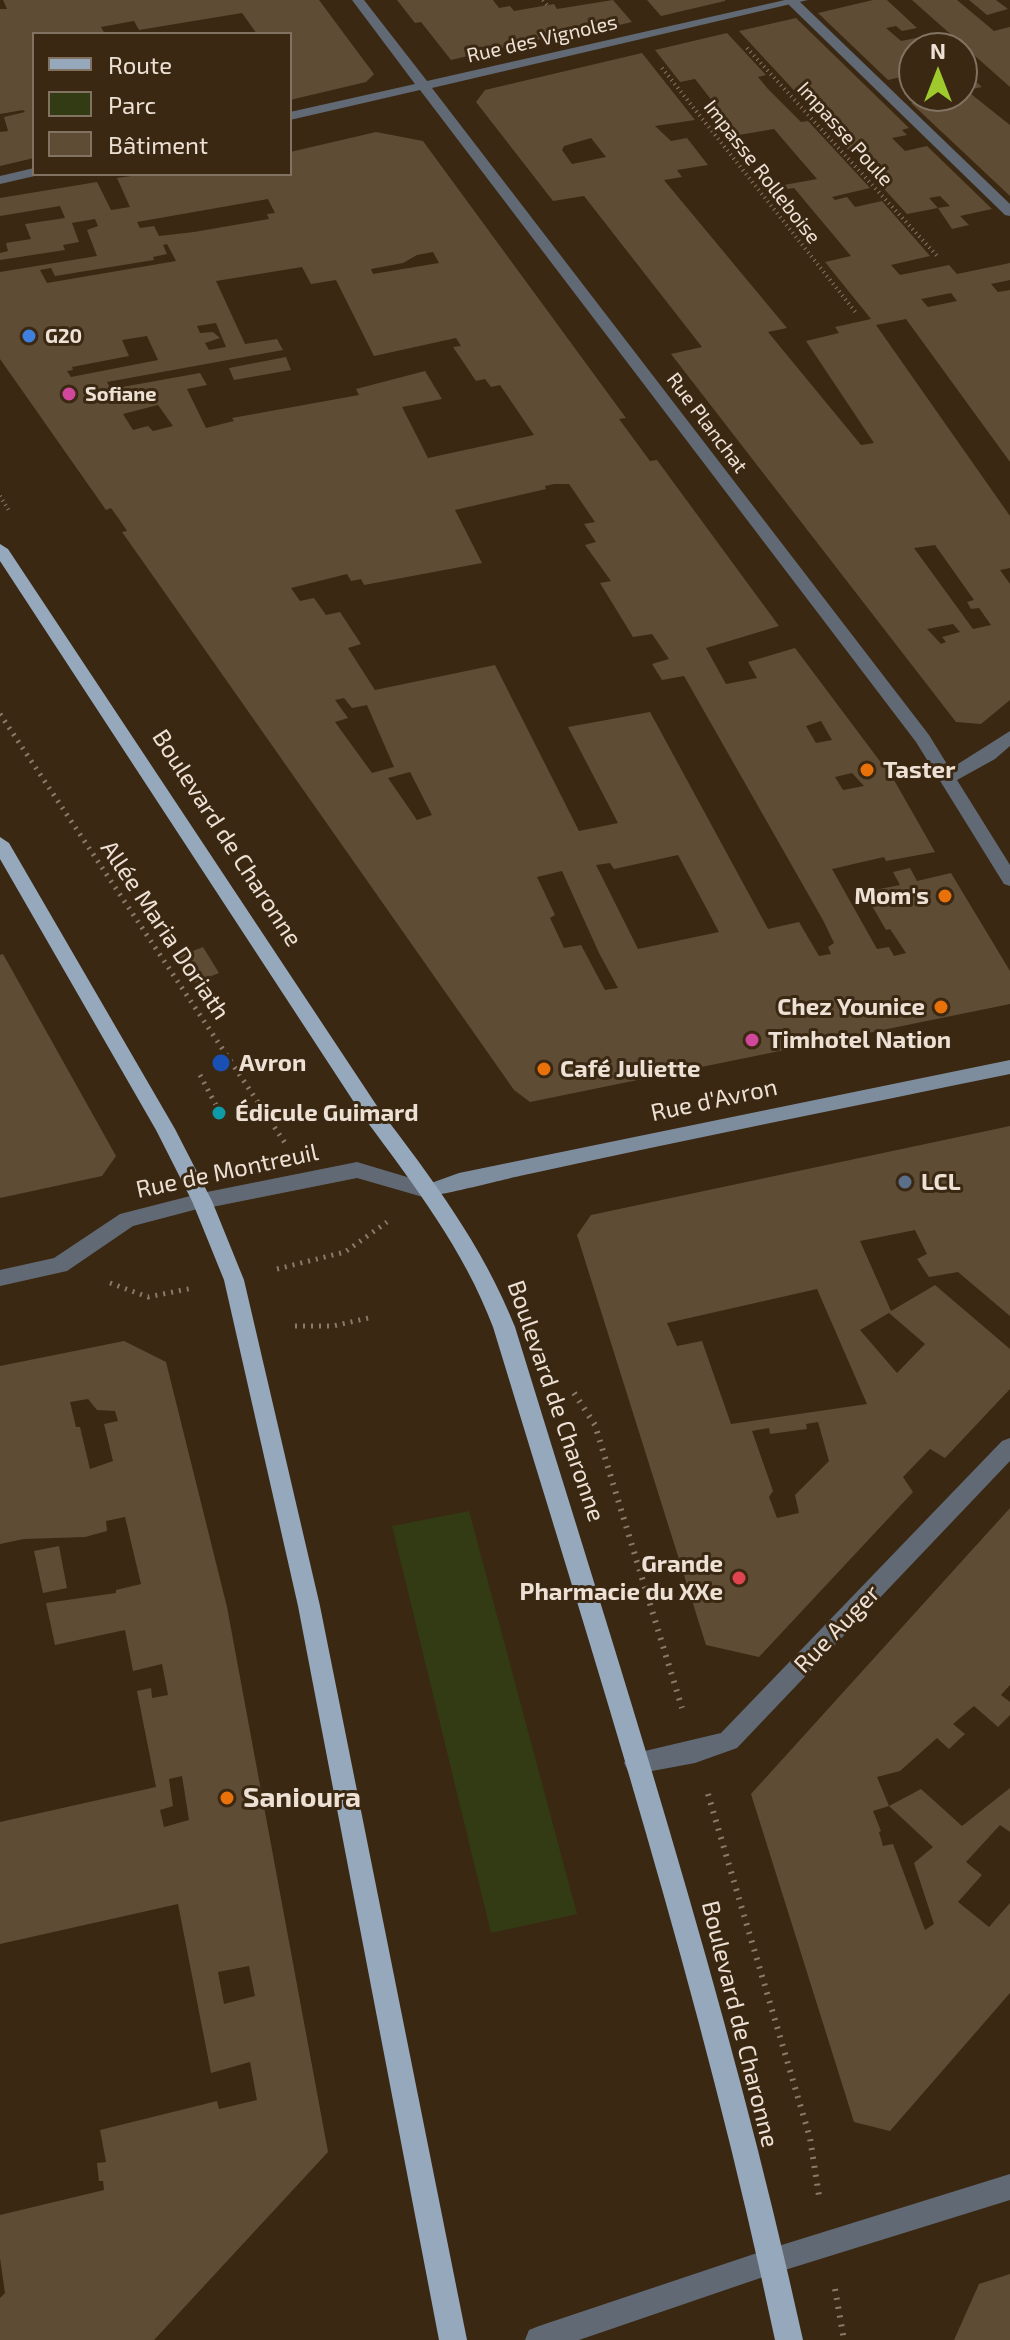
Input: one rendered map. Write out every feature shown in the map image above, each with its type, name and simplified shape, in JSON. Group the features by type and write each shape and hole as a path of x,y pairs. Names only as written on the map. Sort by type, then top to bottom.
{"main road":[{"name":"Boulevard de Charonne","path":"0,549 372,1114 430,1191 488,1286 504,1327 598,1626 666,1857 772,2261 789,2340"},
{"path":"0,843 165,1129 202,1201 234,1280 309,1606 453,2340"}],"street":[{"name":"Rue Planchat","path":"358,0 914,726 1010,880"},
{"name":"Rue des Vignoles","path":"292,116 797,1"},
{"path":"797,1 1010,212"},
{"path":"0,180 32,172"},
{"path":"948,777 989,755 1010,737"},
{"name":"Rue d'Avron","path":"430,1191 459,1181 571,1157 1010,1067"},
{"name":"Rue de Montreuil","path":"0,1278 60,1265 127,1220 202,1201 357,1170 430,1191"},
{"name":"Rue Auger","path":"636,1763 695,1752 729,1741 1010,1447"},
{"path":"539,2340 772,2261 1010,2187"}],"path":[{"path":"543,0 547,5"},
{"name":"Impasse Poule","path":"743,43 939,258"},
{"name":"Impasse Rolleboise","path":"659,64 857,314"},
{"name":"Allée Maria Doriath","path":"0,714 291,1153"},
{"path":"200,1075 217,1107"},
{"path":"295,1326 333,1326 373,1317"},
{"name":"Boulevard de Charonne","path":"573,1391 595,1425 684,1715"},
{"name":"Boulevard de Charonne","path":"723,1844 810,2138"}],"green space":[{"path":"469,1511 577,1914 491,1933 392,1526"}],"building":[{"path":"3,0 319,0 374,74 366,82 292,100 292,32 256,32 242,13 139,30 134,21 101,27 104,32 32,32 32,158 0,166 0,132 8,131 4,117 25,112 0,114 0,9 7,9"},
{"path":"397,0 493,0 499,8 510,6 514,11 554,4 557,9 613,0 632,22 576,35 574,31 451,60 421,22 415,23"},
{"path":"647,0 725,0 725,1 661,16"},
{"path":"873,0 887,0 917,28 902,31 896,26 886,28 898,38 898,78 888,80 818,13"},
{"path":"912,0 957,0 994,31 1010,27 1010,87 978,59 978,32 948,32"},
{"path":"969,0 996,0 1008,9 987,15"},
{"path":"796,18 909,128 902,130 907,135 892,138 905,151 927,146 992,209 960,216 969,225 952,229 938,208 907,214 865,168 878,165 861,149 849,151 821,120 830,119 809,97 802,99 739,31","holes":["940,196 950,206 938,208 929,198"]},
{"path":"727,33 766,75 758,77 768,89 801,122 808,121 870,188 832,197 835,200 847,197 855,207 882,201 930,256 891,265 900,275 949,265 957,274 1010,263 1010,280 991,284 998,292 1010,290 1010,462 906,319 876,325 1010,516 1010,568 1000,570 1010,584 1010,700 981,724 956,722 671,354 702,347 584,196 553,201 476,102 485,90 642,53 695,120 655,126 671,141 687,138 708,165 677,170 682,177 664,180 787,328 768,332 861,445 874,443 806,341 839,333 835,327 871,319 825,262 851,256 794,188 788,189 784,185 817,179 774,129 739,135 695,79 680,82 655,50","holes":["591,138 606,157 572,164 562,150 564,146","951,293 957,301 928,307 921,299","935,545 974,600 967,602 971,609 979,608 991,625 973,629 914,548","953,624 960,632 942,637 946,642 941,644 927,629"]},
{"path":"978,100 1010,125 1010,196 921,112 978,112"},
{"path":"376,132 423,141 626,418 619,419 650,461 657,460 779,626 706,648 726,684 757,678 748,662 795,648 894,780 935,852 886,861 884,857 832,869 877,949 889,947 894,956 906,953 890,929 886,930 864,892 900,885 893,872 910,868 917,881 951,873 1010,971 1010,1004 530,1102 514,1090 122,532 127,531 119,519 111,508 106,510 0,359 0,272 97,256 87,230 98,226 95,219 72,223 79,242 63,245 65,250 0,260 0,253 8,251 6,243 31,239 25,224 65,218 60,206 0,216 0,198 97,182 111,210 130,207 117,178 292,176 292,152","holes":["268,199 275,213 267,214 269,219 159,236 154,226 140,228 137,222","167,244 176,261 47,283 40,270 51,268 55,276 154,260 153,257 167,254 163,245","433,252 439,263 373,274 371,269 403,263 417,255","302,267 311,284 336,280 374,356 456,338 461,346 453,347 476,381 485,379 491,387 500,385 534,435 428,458 402,407 442,399 425,371 356,389 359,395 232,418 234,421 206,428 187,389 207,385 200,373 111,389 107,382 283,350 277,339 245,344 216,281","216,323 226,347 209,350 205,343 220,338 213,332 200,333 197,326","147,336 158,360 71,377 67,371 73,370 72,367 129,356 122,340","158,405 173,426 153,431 148,426 133,430 123,414","554,484 569,484 595,522 584,524 596,542 585,545 611,581 600,583 633,637 652,634 669,659 652,664 662,680 684,676 824,922 834,943 828,947 831,954 819,956 799,922 768,929 650,712 568,727 618,823 579,831 495,665 375,690 348,648 361,644 340,612 326,615 314,598 300,601 291,588 347,574 351,581 361,579 364,585 482,563 455,510 546,489 545,486","344,698 352,708 367,705 394,767 372,773 335,722 348,718 335,700","821,721 832,740 816,743 806,726","410,772 432,815 417,820 388,778","852,773 864,786 843,790 835,777","678,855 719,932 638,949 596,865 610,863 614,869","562,871 618,988 605,990 581,945 564,948 550,918 555,915 537,877"]},
{"path":"286,357 291,370 234,380 229,368"},
{"path":"203,947 219,973 194,983 177,957"},
{"path":"3,954 116,1156 102,1176 0,1198 0,955"},
{"path":"1010,1126 1010,1316 958,1272 929,1277 917,1259 927,1254 915,1230 860,1241 891,1311 935,1285 1010,1349 1010,1389 945,1458 930,1449 903,1477 913,1492 759,1657 706,1645 577,1235 591,1215","holes":["817,1289 867,1404 731,1424 702,1341 677,1346 667,1323","889,1313 925,1344 897,1373 860,1330","818,1422 829,1461 795,1495 799,1513 777,1518 769,1497 773,1491 752,1431 769,1428 770,1434 807,1429 806,1424"]},
{"path":"124,1341 166,1362 227,1607 328,2152 154,2340 0,2340 0,2298 5,2293 0,2258 0,2215 104,2190 103,2181 99,2181 97,2163 106,2162 100,2130 217,2101 219,2109 257,2100 250,2062 211,2073 178,1904 0,1944 0,1822 156,1787 137,1691 151,1688 152,1698 168,1695 162,1664 133,1671 125,1630 55,1645 46,1603 116,1593 116,1590 141,1584 125,1517 106,1521 107,1531 85,1537 24,1539 0,1544 0,1366","holes":["88,1399 97,1410 115,1411 118,1421 104,1424 113,1461 90,1469 80,1427 76,1427 70,1402","182,1776 189,1820 164,1827 160,1810 173,1806 169,1779","249,1966 255,1996 224,2004 218,1972"]},
{"path":"1010,1508 1010,1685 1001,1695 1010,1702 1010,1715 998,1727 974,1706 953,1724 965,1734 949,1749 937,1738 900,1771 877,1777 889,1806 921,1789 962,1826 1010,1788 1010,1832 1000,1825 966,1862 982,1875 958,1902 989,1927 1010,1903 1010,1993 890,2131 854,2122 751,1794","holes":["889,1806 933,1847 914,1863 934,1924 925,1930 893,1844 883,1846 873,1811"]},
{"path":"59,1546 67,1588 43,1593 34,1551"},
{"path":"1010,2274 1010,2340 954,2340 979,2284"}],"place":[{"name":"G20","path":"29,336"},
{"name":"Sofiane","path":"69,394"},
{"name":"Taster","path":"867,770"},
{"name":"Mom's","path":"945,896"},
{"name":"Chez Younice","path":"941,1007"},
{"name":"Timhotel Nation","path":"752,1040"},
{"name":"Avron","path":"221,1063"},
{"name":"Café Juliette","path":"544,1069"},
{"name":"Édicule Guimard","path":"219,1113"},
{"name":"LCL","path":"905,1182"},
{"name":"Grande Pharmacie du XXe","path":"739,1578"},
{"name":"Sanioura","path":"227,1798"}]}
